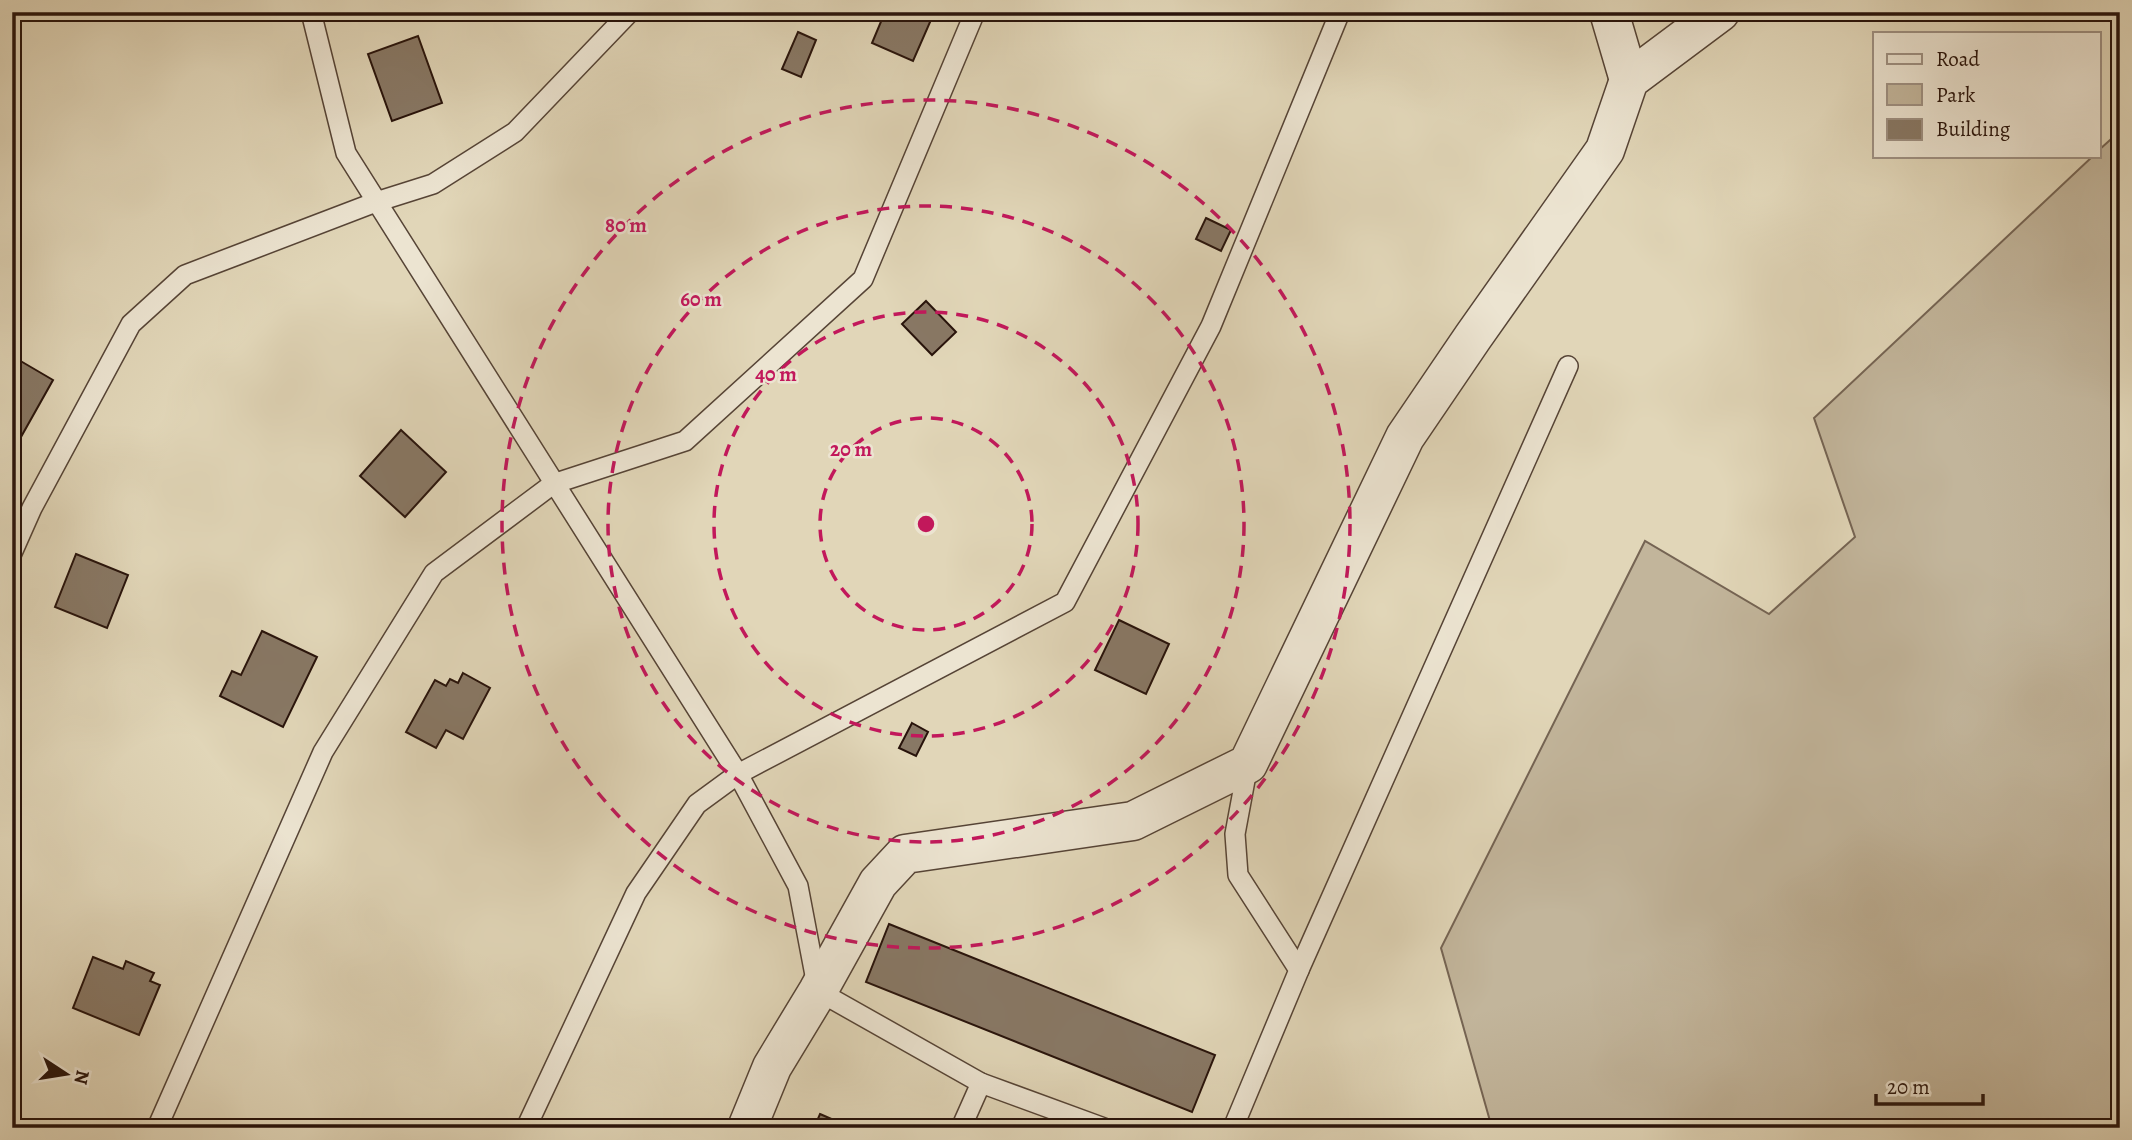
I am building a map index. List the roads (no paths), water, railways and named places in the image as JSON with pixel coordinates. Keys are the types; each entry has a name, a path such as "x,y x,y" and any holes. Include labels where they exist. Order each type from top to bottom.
{"street":[{"path":"1609,12 1629,80"},
{"path":"747,1128 772,1066 818,991 878,883 905,854 1133,821 1248,764 1405,437 1605,150 1629,80 1720,12"}],"lane":[{"path":"311,12 346,153 738,774 798,886 818,991 981,1083 1104,1128"},
{"path":"12,553 32,508 131,324 185,275 376,202 433,184 515,132 630,12"},
{"path":"157,1128 323,752 434,573 553,484 685,441 863,279 975,12"},
{"path":"526,1128 636,893 697,804 738,774 1065,602 1210,326 1340,12"},
{"path":"1233,1128 1299,970 1568,366"},
{"path":"1248,764 1235,834 1238,876 1299,970"},
{"path":"961,1128 981,1083"}]}
